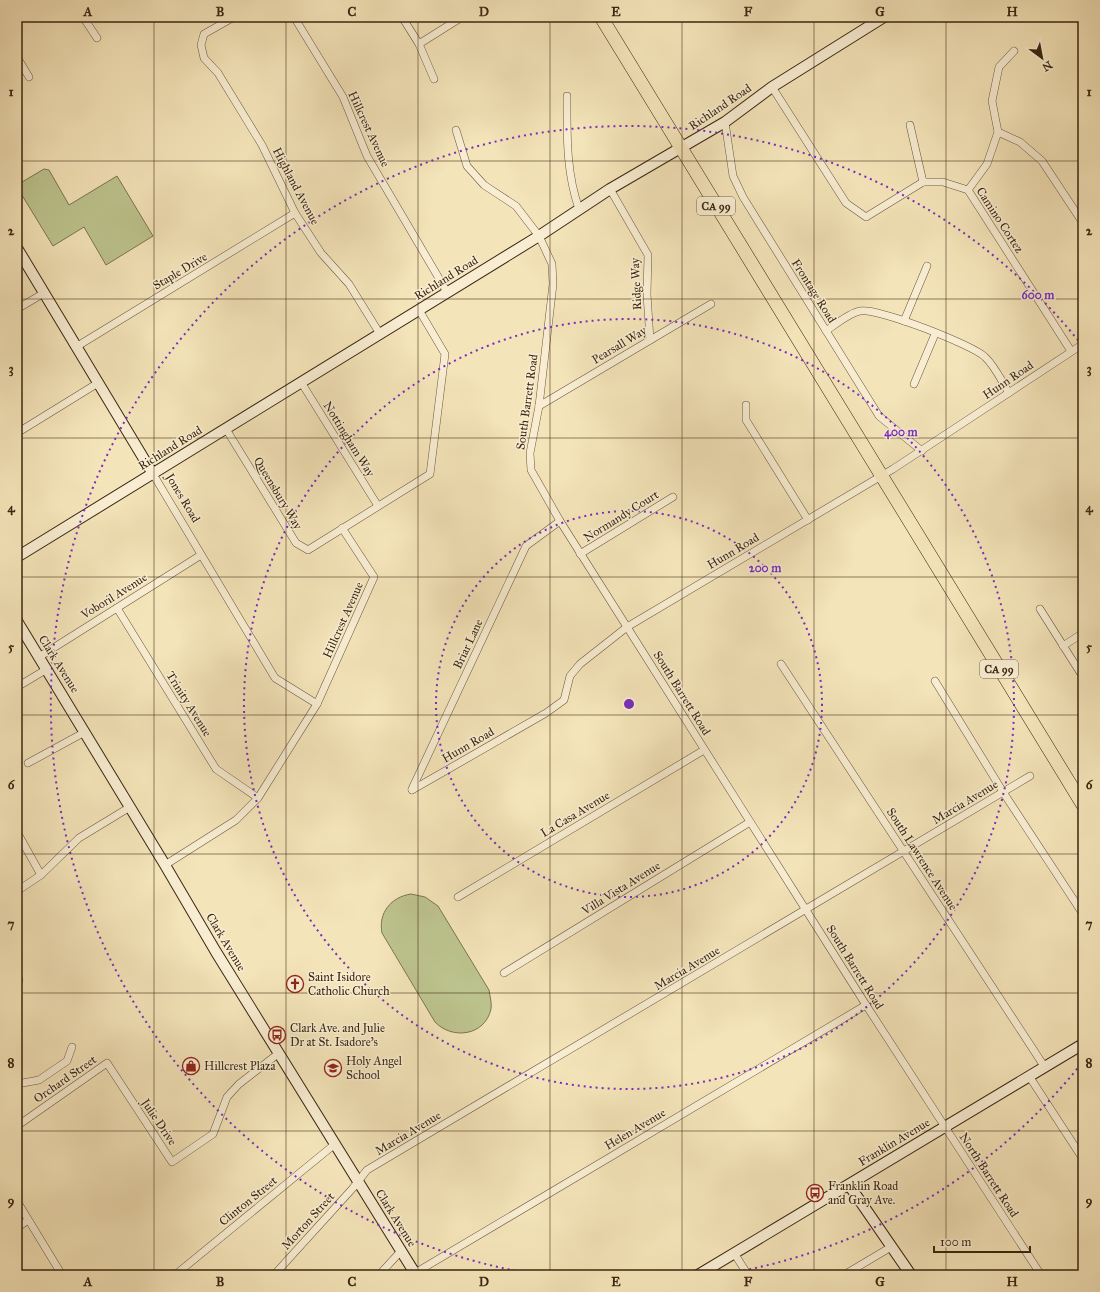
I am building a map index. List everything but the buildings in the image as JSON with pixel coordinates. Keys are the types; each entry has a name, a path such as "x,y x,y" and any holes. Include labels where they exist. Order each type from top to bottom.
{"highway":[{"name":"CA 99","path":"601,17 680,149 1083,805"}],"street":[{"path":"83,17 97,38"},
{"name":"Highland Avenue","path":"234,17 204,34 201,45 204,58 218,73 262,145 295,213 321,253 349,284 380,334"},
{"name":"Hillcrest Avenue","path":"294,17 343,97 367,156 447,292"},
{"path":"402,17 419,44 434,79"},
{"path":"419,44 462,17"},
{"name":"Richland Road","path":"17,557 539,236 610,189 725,122 772,87 884,17"},
{"path":"968,190 987,164 998,132 992,101 999,67 1014,51"},
{"path":"17,57 29,77"},
{"path":"772,87 846,203 866,217 923,182 910,125"},
{"path":"567,96 567,158 572,189 579,209"},
{"name":"Frontage Road","path":"725,122 733,176 743,197 879,416 922,451"},
{"name":"South Barrett Road","path":"456,130 467,166 484,185 516,206 539,236 552,264 553,284 539,406 530,453 531,470 580,554 866,1005 946,1126"},
{"path":"998,132 1020,142 1042,161 1083,223"},
{"name":"Camino Cortez","path":"923,182 943,182 968,190 1071,351"},
{"name":"Ridge Way","path":"610,189 648,255 647,294 650,340"},
{"name":"Staple Drive","path":"76,347 295,213"},
{"name":"Jones Road","path":"17,248 275,678 317,704"},
{"path":"904,321 927,266"},
{"path":"17,310 44,293"},
{"name":"Pearsall Way","path":"539,406 711,304"},
{"path":"342,528 430,474 445,354 419,310"},
{"path":"826,331 860,310 874,310 969,347 985,357 1009,393"},
{"path":"914,384 935,334"},
{"name":"Hunn Road","path":"412,790 546,713 564,700 570,676 580,664 627,627 882,476 1083,344"},
{"name":"Nottingham Way","path":"302,382 378,506"},
{"path":"17,433 98,383"},
{"path":"746,405 746,420 808,520"},
{"name":"Queensbury Way","path":"226,429 296,543 308,550 342,528"},
{"name":"Normandy Court","path":"580,554 673,497"},
{"name":"Briar Lane","path":"412,790 526,546 560,521"},
{"name":"Hillcrest Avenue","path":"165,865 236,820 258,798 317,704 374,577 342,528"},
{"name":"Voboril Avenue","path":"39,657 201,555"},
{"name":"Trinity Avenue","path":"117,608 216,769 258,798"},
{"path":"1040,609 1083,677"},
{"name":"Clark Avenue","path":"17,621 278,1054 415,1274"},
{"path":"1063,646 1083,633"},
{"name":"South Lawrence Avenue","path":"781,664 1044,1066"},
{"path":"17,687 47,669"},
{"path":"935,681 1003,792 1083,914"},
{"path":"28,763 85,732"},
{"name":"La Casa Avenue","path":"458,897 704,750"},
{"name":"Marcia Avenue","path":"358,1181 367,1170 1030,776"},
{"path":"17,891 41,875 79,838 130,807"},
{"name":"Villa Vista Avenue","path":"504,973 750,822"},
{"path":"17,832 41,875"},
{"name":"Helen Avenue","path":"415,1274 866,1005"},
{"name":"Franklin Avenue","path":"698,1275 1044,1066 1083,1044"},
{"path":"17,1084 39,1080 68,1061 72,1047"},
{"name":"Julie Drive","path":"107,1063 172,1162 214,1134 226,1097 239,1084 278,1054"},
{"name":"Orchard Street","path":"17,1126 107,1063"},
{"path":"1029,1076 1083,1159"},
{"name":"North Barrett Road","path":"946,1126 1041,1275"},
{"name":"Clinton Street","path":"175,1275 335,1144"},
{"name":"Morton Street","path":"274,1275 358,1181"},
{"path":"849,1185 911,1275"},
{"path":"17,1201 62,1275"},
{"path":"17,1228 28,1220"},
{"path":"844,1275 891,1246"},
{"path":"379,1275 401,1250"},
{"path":"734,1253 748,1275"}],"green space":[{"path":"44,169 49,170 69,205 117,176 153,236 106,265 84,227 53,246 17,187 17,185"},
{"path":"411,894 425,897 438,906 489,990 491,1009 488,1018 475,1030 459,1033 442,1028 435,1022 382,933 382,919 388,907 397,899"}],"place":[{"name":"Saint Isidore Catholic Church","path":"295,984"},
{"name":"Clark Ave. and Julie Dr at St. Isadore's","path":"277,1035"},
{"name":"Hillcrest Plaza","path":"191,1066"},
{"name":"Holy Angel School","path":"333,1068"},
{"name":"Franklin Road and Gray Ave.","path":"815,1193"}]}
